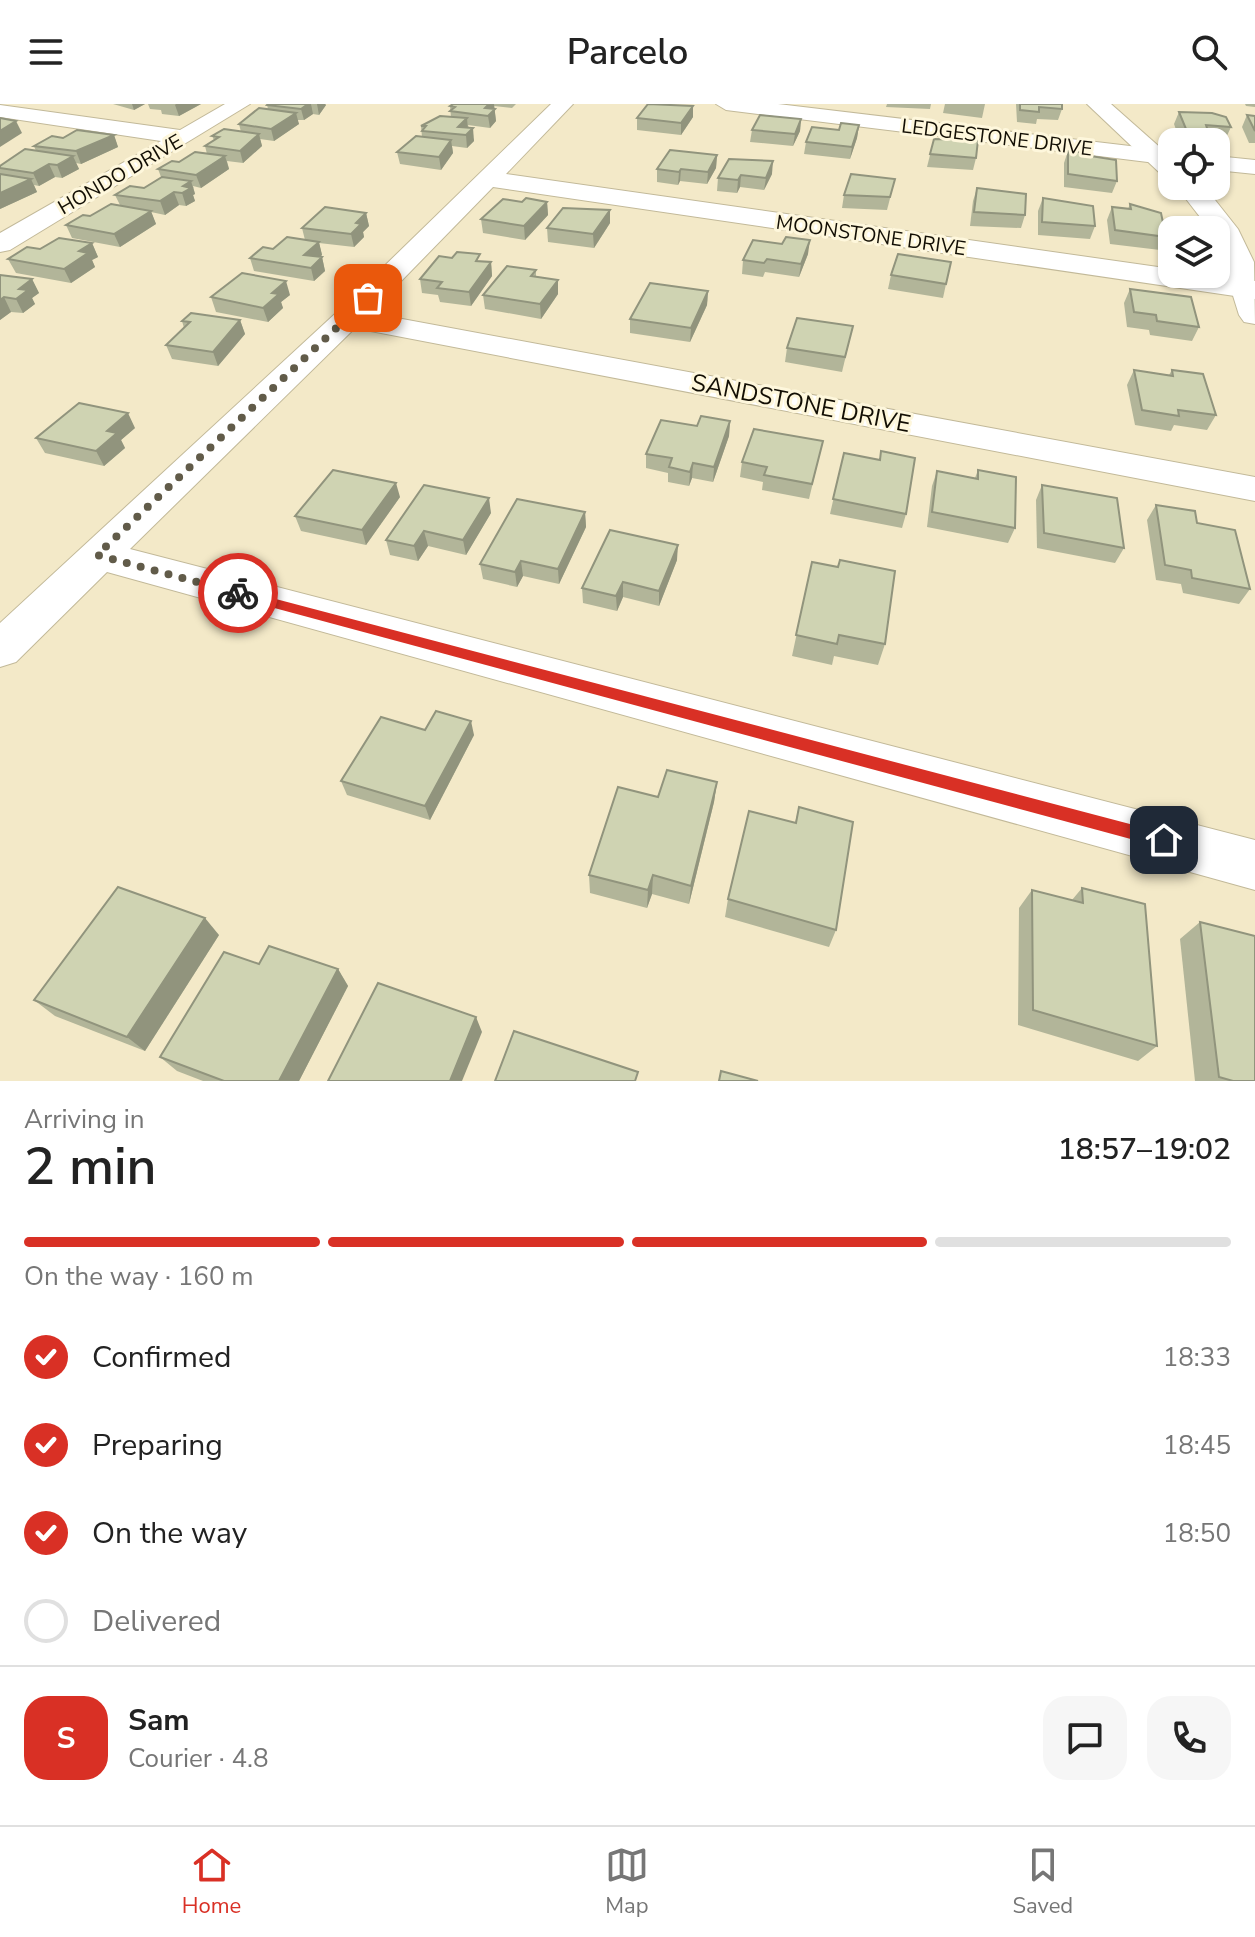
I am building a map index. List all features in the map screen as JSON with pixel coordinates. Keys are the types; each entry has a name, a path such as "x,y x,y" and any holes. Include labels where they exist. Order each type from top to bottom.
{"street":[{"name":"HONDO DRIVE","path":"0,244 240,104"},
{"path":"0,650 348,318 563,104"},
{"name":"LEDGESTONE DRIVE","path":"726,104 1158,160"},
{"path":"1098,104 1158,154"},
{"path":"0,111 183,137"},
{"path":"1230,164 1255,167"},
{"name":"MOONSTONE DRIVE","path":"487,179 1253,298"},
{"path":"1200,200 1230,239 1242,262 1253,298"},
{"name":"SANDSTONE DRIVE","path":"348,318 1255,489"},
{"path":"97,555 1255,865"}],"building":[{"path":"268,104 308,104 301,109"},
{"path":"489,104 485,108 495,109 488,116 450,111 455,107 450,106"},
{"path":"648,104 693,106 681,123 637,118"},
{"path":"1020,104 1062,104 1062,109 1039,107 1039,112 1020,110"},
{"path":"259,108 296,113 271,129 239,124"},
{"path":"1179,112 1212,113 1226,117 1231,127 1206,125 1207,128 1186,128"},
{"path":"760,115 801,119 795,134 752,130"},
{"path":"1247,115 1255,116 1255,131"},
{"path":"440,116 467,118 458,127 473,128 466,135 422,131 426,126 421,126"},
{"path":"0,118 16,121 0,131"},
{"path":"841,123 859,125 852,147 806,142 812,127 839,130"},
{"path":"224,129 259,134 240,151 205,146 219,137 212,136"},
{"path":"77,130 114,135 76,151 34,146 52,136 63,138"},
{"path":"416,136 451,140 439,157 397,152"},
{"path":"934,139 978,140 976,158 930,154"},
{"path":"25,149 73,156 33,173 0,168"},
{"path":"670,150 717,155 708,172 657,169"},
{"path":"1068,151 1116,160 1117,181 1068,174"},
{"path":"195,152 225,156 196,175 158,169 172,161 179,162"},
{"path":"729,159 773,161 766,178 741,175 738,180 718,178"},
{"path":"0,174 31,179 0,193"},
{"path":"851,174 895,179 890,197 844,195"},
{"path":"162,177 191,181 183,186 191,188 182,193 174,192 160,201 115,195 130,186 144,188"},
{"path":"977,188 1026,194 1025,215 974,212"},
{"path":"526,198 547,202 524,226 481,219 503,199 522,202"},
{"path":"1043,198 1093,206 1095,226 1042,222"},
{"path":"111,204 151,211 114,234 66,225 83,215 90,216"},
{"path":"1130,204 1161,213 1162,216 1158,216 1158,236 1115,230 1112,207 1131,209"},
{"path":"325,207 366,213 351,234 302,228"},
{"path":"563,208 610,210 593,234 547,228"},
{"path":"287,237 319,242 304,255 322,257 311,268 250,258 263,247 273,249"},
{"path":"786,237 810,240 801,264 767,259 764,263 743,260 753,240 782,244"},
{"path":"59,238 92,243 79,251 88,253 64,269 8,259 27,247 40,249"},
{"path":"457,252 480,254 476,261 491,262 469,292 437,288 442,282 420,279 439,256 452,258"},
{"path":"898,254 951,262 946,284 891,275"},
{"path":"507,266 536,270 531,276 558,280 540,304 483,295"},
{"path":"242,273 286,281 272,293 279,294 263,308 211,297"},
{"path":"0,275 32,279 19,289 28,290 16,299 4,297 0,300"},
{"path":"650,283 708,291 691,328 630,319"},
{"path":"1130,289 1191,297 1199,327 1157,321 1156,315 1134,312"},
{"path":"191,313 240,320 213,352 166,345 190,322 182,321"},
{"path":"797,318 853,326 845,357 787,348"},
{"path":"1134,370 1173,376 1172,370 1203,374 1216,415 1178,410 1179,416 1142,410"},
{"path":"79,403 128,413 107,431 117,433 96,451 36,438"},
{"path":"701,416 730,421 714,467 693,463 690,472 669,467 672,458 646,454 661,420 697,426"},
{"path":"754,429 823,441 812,484 764,475 767,467 742,462"},
{"path":"881,451 915,458 906,514 833,499 844,453 880,460"},
{"path":"333,470 396,483 362,530 295,516"},
{"path":"978,470 1016,477 1015,528 932,512 937,471 978,479"},
{"path":"424,485 489,498 463,540 424,531 414,546 386,540"},
{"path":"1042,485 1117,498 1124,548 1044,533"},
{"path":"517,499 585,512 558,569 521,561 515,572 480,564"},
{"path":"1156,505 1195,511 1197,523 1235,530 1250,589 1192,578 1191,570 1165,565"},
{"path":"610,530 678,545 659,591 623,582 616,596 582,588"},
{"path":"840,560 895,571 885,644 839,635 837,644 796,635 812,562 838,567"},
{"path":"436,711 471,721 425,806 341,781 381,717 425,730"},
{"path":"667,770 717,782 691,886 653,875 648,890 589,875 618,787 658,797"},
{"path":"799,807 853,822 836,930 728,899 749,811 796,823"},
{"path":"118,887 205,918 127,1037 34,1000"},
{"path":"1082,888 1145,904 1157,1046 1033,1010 1032,890 1083,903"},
{"path":"1200,922 1255,936 1255,1081 1233,1081 1219,1077"},
{"path":"269,946 338,969 279,1081 224,1081 160,1057 224,952 259,964"},
{"path":"378,983 476,1017 450,1081 328,1081"},
{"path":"514,1031 638,1072 635,1081 495,1081"},
{"path":"721,1071 758,1081 719,1081"}],"way so far":[{"path":"238,593 97,555 368,298"}],"route":[{"path":"238,593 1164,840"}]}
